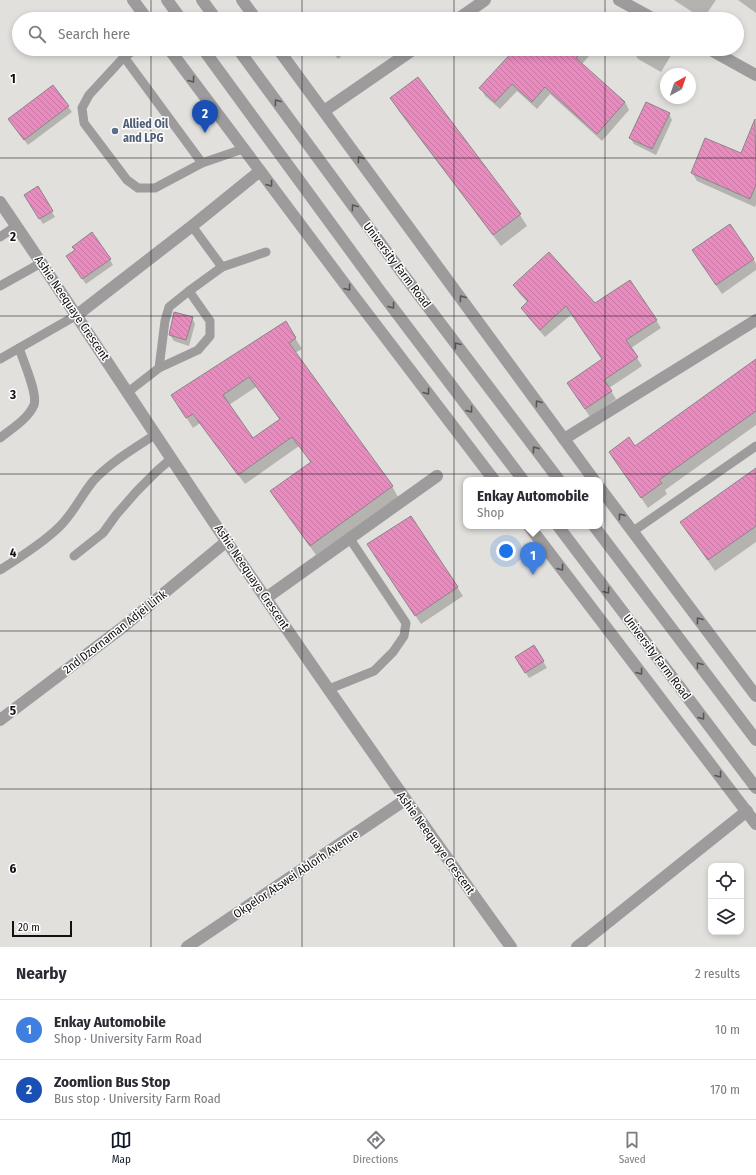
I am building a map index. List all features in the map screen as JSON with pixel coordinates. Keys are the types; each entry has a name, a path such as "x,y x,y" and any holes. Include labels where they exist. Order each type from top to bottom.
{"street":[{"path":"132,0 141,12"},
{"path":"167,0 176,12"},
{"path":"202,0 211,12"},
{"path":"242,0 251,12"},
{"path":"468,12 485,0"},
{"path":"619,0 641,12"},
{"path":"174,56 350,292 492,477"},
{"path":"208,56 380,291 521,477"},
{"name":"University Farm Road","path":"243,56 403,274 557,477"},
{"path":"283,56 592,477"},
{"path":"324,111 404,56"},
{"path":"722,56 756,74"},
{"path":"77,315 260,171"},
{"name":"Ashie Neequaye Crescent","path":"0,202 266,598 405,800 511,947"},
{"path":"564,439 756,320"},
{"path":"266,598 436,476"},
{"path":"603,492 756,696"},
{"path":"531,529 756,824"},
{"name":"University Farm Road","path":"560,529 756,788"},
{"path":"596,529 756,740"},
{"name":"2nd Dzornaman Adjei Link","path":"0,720 124,627 227,541"},
{"name":"Okpelor Atswei Ablorh Avenue","path":"187,947 405,800"},
{"path":"577,947 747,811"}],"lane":[{"path":"202,163 124,57 89,95 82,108 84,123 127,180 138,188 155,188 202,163 243,149"},
{"path":"0,237 16,226"},
{"path":"192,226 222,267"},
{"path":"159,368 165,321 169,307 222,267 266,252"},
{"path":"0,286 41,263"},
{"path":"128,392 159,368 198,350 210,336 210,321 189,292"},
{"path":"0,359 77,315"},
{"path":"0,438 28,414 34,404 34,389 19,348"},
{"path":"0,570 27,553 58,529 75,509 94,481 106,469 156,434"},
{"path":"632,532 756,446"},
{"path":"74,556 102,533 137,491 172,458"},
{"path":"329,689 374,671 393,652 404,636 406,623 350,539"}],"building":[{"path":"509,56 578,56 576,58 625,102 597,134 545,87 532,102 512,84 495,102 479,88"},
{"path":"418,77 521,214 493,235 390,98"},
{"path":"53,85 69,106 24,140 8,119"},
{"path":"646,102 670,113 652,149 629,138"},
{"path":"755,119 756,185 750,199 691,173 705,138 741,153"},
{"path":"38,186 53,211 39,219 24,195"},
{"path":"730,224 754,259 716,285 692,250"},
{"path":"92,232 111,259 82,279 66,256 75,250 72,247"},
{"path":"549,252 595,303 630,280 657,320 626,340 638,357 604,380 612,391 585,409 567,383 602,359 566,306 540,330 521,308 528,301 513,285"},
{"path":"174,312 193,317 186,340 169,335"},
{"path":"286,321 296,338 289,343 393,486 310,546 270,491 311,462 292,437 238,475 193,414 186,418 171,395","holes":["249,377 280,419 253,438 223,395"]},
{"path":"756,359 756,411 659,480 662,483 641,498 609,452 629,437 635,446"},
{"path":"756,468 756,526 708,560 680,522"},
{"path":"411,516 458,587 415,616 367,544"},
{"path":"534,645 544,661 525,673 515,657"}],"place":[{"name":"Allied Oil and LPG","path":"115,131"},
{"name":"Zoomlion Bus Stop","path":"205,133"},
{"name":"Enkay Automobile","path":"533,575"}]}
